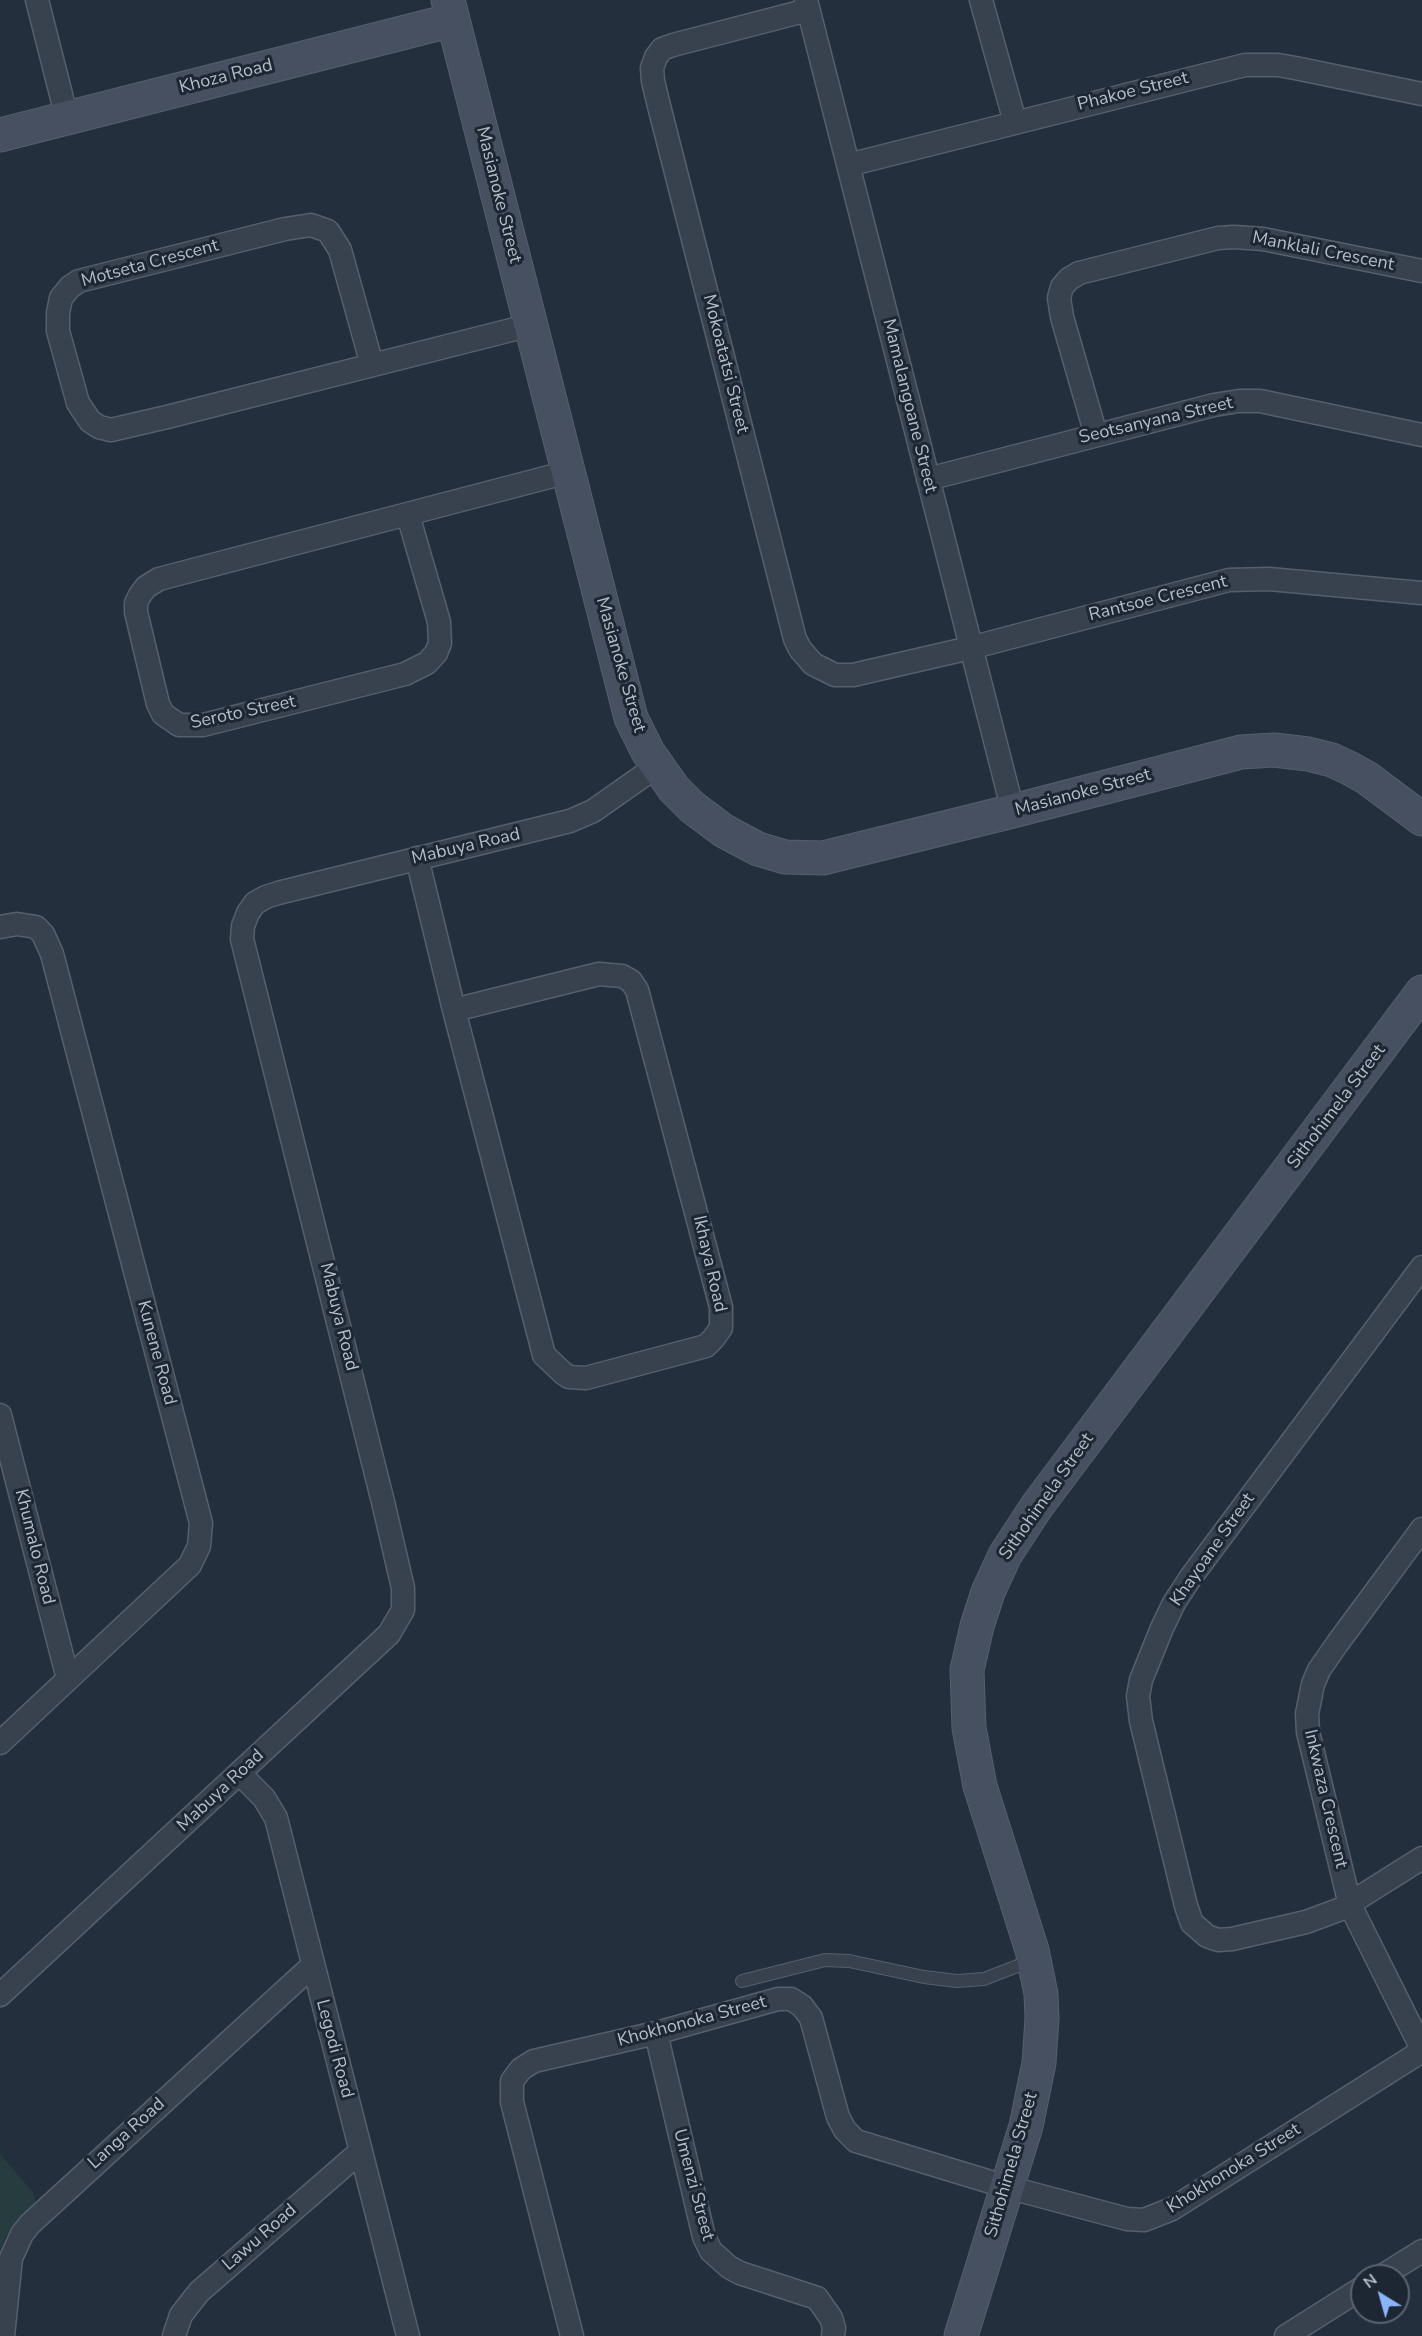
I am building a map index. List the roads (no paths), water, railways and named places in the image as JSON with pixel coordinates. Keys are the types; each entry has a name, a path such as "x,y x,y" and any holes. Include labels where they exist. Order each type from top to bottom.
{"street":[{"path":"37,0 67,118"},
{"path":"981,0 1015,122"},
{"name":"Mamalangoane Street","path":"807,5 1013,811"},
{"name":"Mokoatatsi Street","path":"807,5 663,49 656,57 652,68 659,106 767,532 800,649 813,664 835,675 853,675 970,648"},
{"name":"Khoza Road","path":"0,135 450,10"},
{"name":"Masianoke Street","path":"450,10 631,718 657,766 674,789 692,807 724,831 758,849 785,857 823,858 1242,752 1274,750 1308,754 1332,760 1367,778 1422,819"},
{"name":"Phakoe Street","path":"848,165 1245,65 1287,66 1422,94"},
{"name":"Motseta Crescent","path":"319,226 334,239 340,250 372,365 111,430 99,427 83,413 71,381 58,331 58,313 61,298 70,287 79,281 285,229 319,226"},
{"name":"Manklali Crescent","path":"1095,435 1062,317 1059,298 1062,286 1079,273 1218,238 1234,237 1263,239 1422,271"},
{"path":"372,365 531,325"},
{"name":"Seotsanyana Street","path":"928,478 1214,405 1247,400 1422,435"},
{"name":"Seroto Street","path":"408,515 439,622 440,643 436,653 427,663 405,674 203,725 179,725 163,714 158,704 136,612 136,603 146,587 159,579 568,472"},
{"name":"Rantsoe Crescent","path":"970,648 1229,580 1269,579 1422,593"},
{"name":"Mabuya Road","path":"0,1995 389,1634 402,1610 403,1588 242,939 243,926 248,913 255,903 266,897 570,821 593,811 657,766"},
{"name":"Ikhaya Road","path":"417,858 454,1010 544,1355 556,1369 569,1377 586,1378 706,1346 721,1328 721,1307 637,990 631,981 622,976 599,974 454,1010"},
{"name":"Kunene Road","path":"0,927 17,924 36,927 43,934 52,954 201,1523 199,1546 190,1565 0,1743"},
{"name":"Sithohimela Street","path":"961,2336 1026,2126 1039,2062 1042,2018 1041,1994 1034,1960 980,1786 969,1728 967,1670 988,1592 1005,1555 1038,1506 1422,992"},
{"name":"Khayoane Street","path":"1422,1267 1191,1577 1174,1603 1162,1628 1141,1680 1138,1696 1141,1721 1186,1906 1192,1923 1211,1938 1224,1941 1306,1922 1350,1905 1422,1858"},
{"name":"Khumalo Road","path":"0,1415 68,1679"},
{"name":"Inkwaza Crescent","path":"1422,1530 1319,1670 1309,1699 1308,1732 1350,1905 1422,2050"},
{"name":"Legodi Road","path":"240,1774 264,1798 276,1818 408,2336"},
{"name":"Langa Road","path":"3,2336 11,2258 15,2247 30,2224 312,1965"},
{"name":"Khokhonoka Street","path":"572,2336 512,2102 512,2081 520,2069 534,2061 656,2033 778,1999 791,1999 802,2006 811,2018 838,2117 845,2130 856,2141 1007,2187 1126,2219 1144,2220 1172,2209 1422,2050"},
{"name":"Umenzi Street","path":"656,2033 704,2237 711,2251 729,2267 740,2272 817,2298 831,2318 833,2336"},
{"name":"Lawu Road","path":"174,2336 181,2315 199,2292 361,2151"},
{"path":"1401,2264 1422,2251"},
{"path":"1286,2336 1350,2296"}],"lane":[{"path":"742,1981 825,1960 849,1961 924,1977 984,1979 1034,1960"}]}
